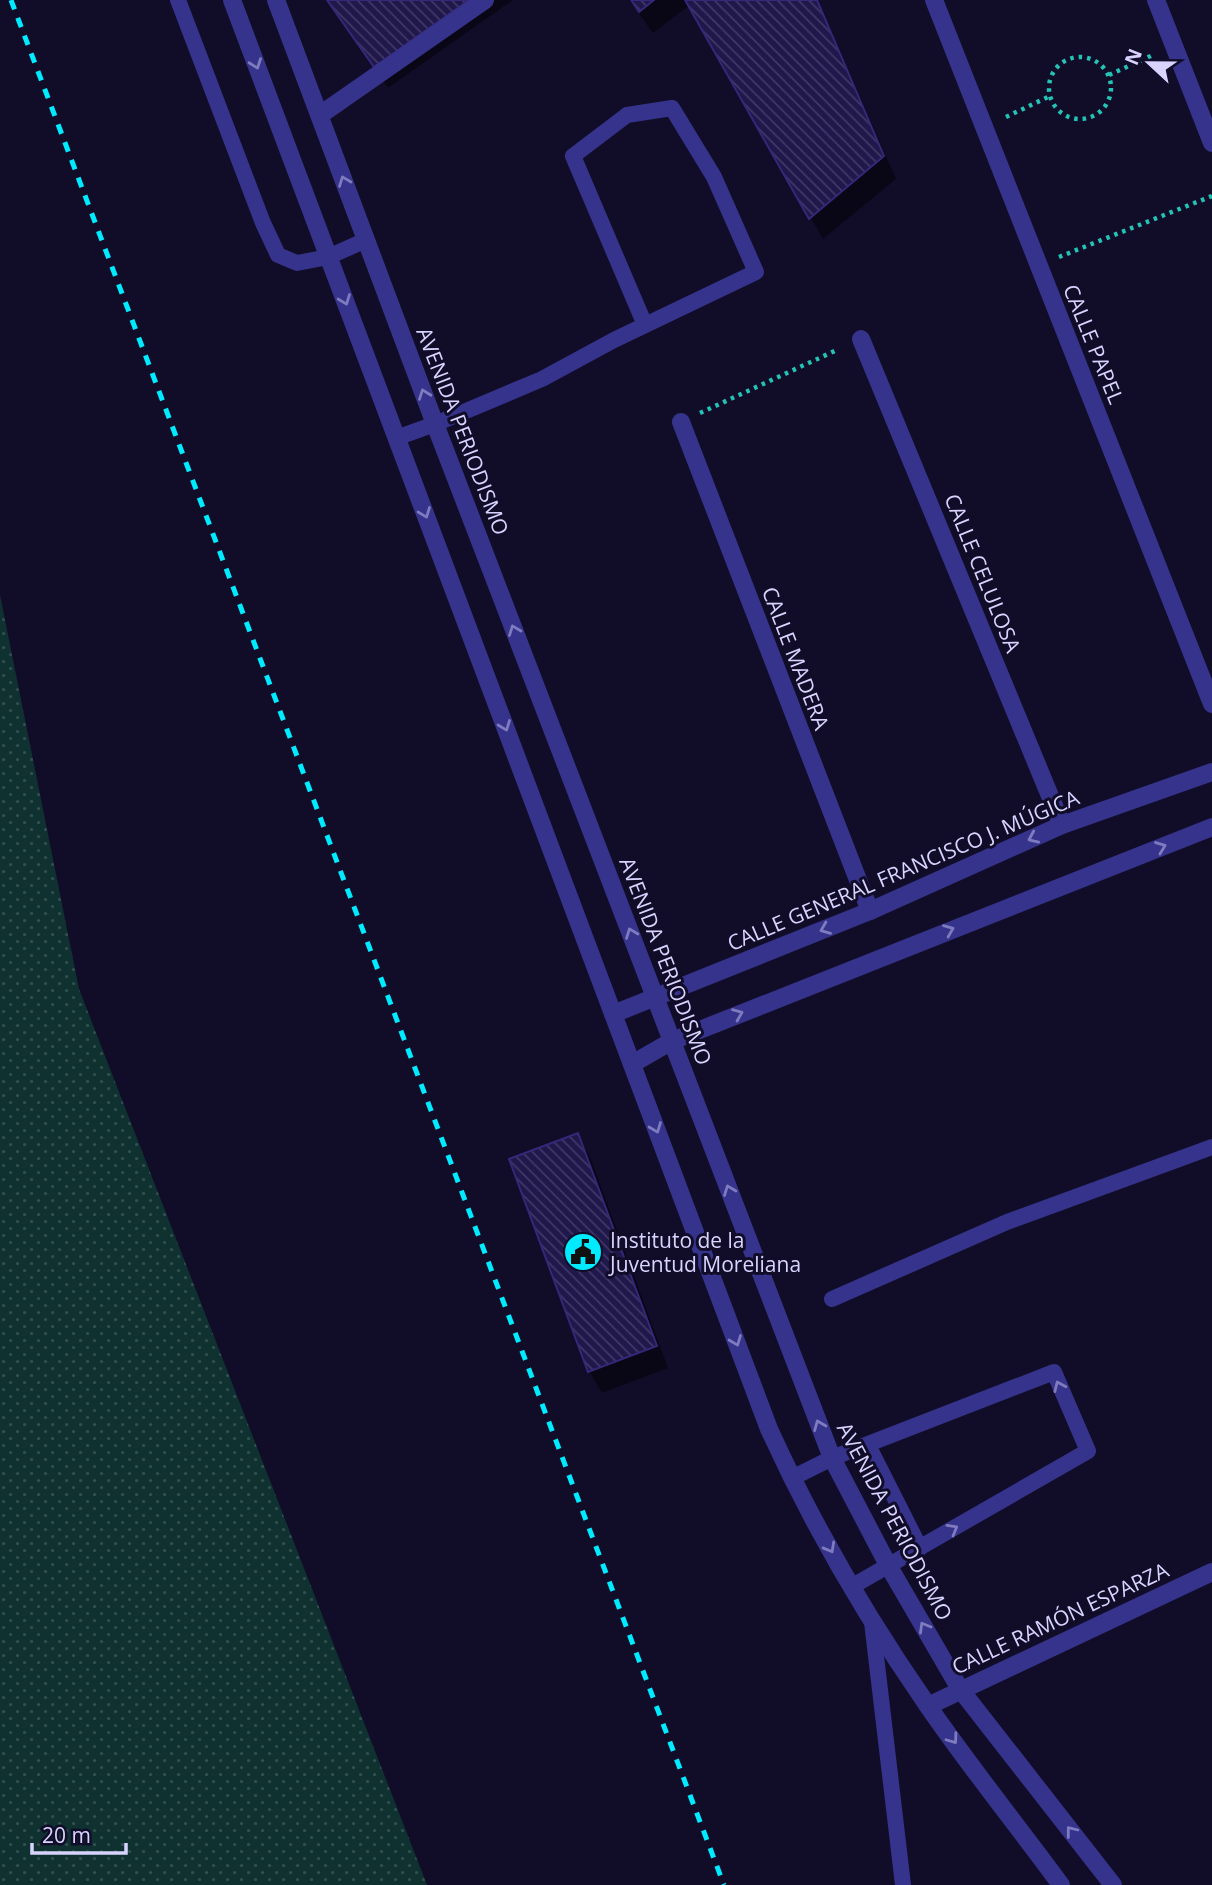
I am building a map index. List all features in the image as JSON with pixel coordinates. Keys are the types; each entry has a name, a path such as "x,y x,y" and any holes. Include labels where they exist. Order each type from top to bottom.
{"street":[{"path":"232,0 769,1429 792,1478 851,1587 928,1706 1061,1885"},
{"name":"AVENIDA PERIODISMO","path":"276,0 435,424 832,1458 888,1565 960,1689 1113,1885"},
{"path":"320,115 485,0"},
{"name":"CALLE PAPEL","path":"934,0 1212,704"},
{"path":"1156,0 1212,143"},
{"name":"CALLE CELULOSA","path":"862,339 1062,825"},
{"name":"CALLE MADERA","path":"681,422 870,911"},
{"name":"CALLE GENERAL FRANCISCO J. MÚGICA","path":"614,1014 870,911 1062,825 1212,772"},
{"path":"632,1064 672,1041 1212,827"},
{"name":"CALLE RAMÓN ESPARZA","path":"928,1706 1212,1572"}],"lane":[{"path":"178,0 262,223 278,255 298,263 328,257 366,240"},
{"path":"396,438 542,379 645,325 756,272 713,177 672,108 627,115 573,156 645,325"},
{"path":"832,1298 1007,1222 1212,1147"},
{"path":"792,1478 832,1458 1054,1372 1088,1451 851,1587"},
{"path":"867,1445 920,1548"},
{"path":"872,1619 903,1885"}],"path":[{"path":"1109,75 1174,46"},
{"path":"1070,58 1093,59 1102,65 1112,86 1105,108 1096,116 1085,120 1073,120 1063,115 1054,107 1050,96 1052,73 1070,58"},
{"path":"984,127 1050,96"},
{"path":"1039,266 1212,196"},
{"path":"681,422 862,339"}],"green space":[{"path":"0,595 79,989 427,1885 0,1885"}],"building":[{"path":"327,0 469,0 374,67"},
{"path":"631,0 654,0 639,12"},
{"path":"685,0 817,0 884,156 809,219"},
{"name":"Instituto de la Juventud Moreliana","path":"578,1133 657,1346 588,1372 509,1159"}],"railway":[{"path":"11,0 724,1885"}],"place":[{"name":"Instituto de la Juventud Moreliana","path":"583,1252"}]}
